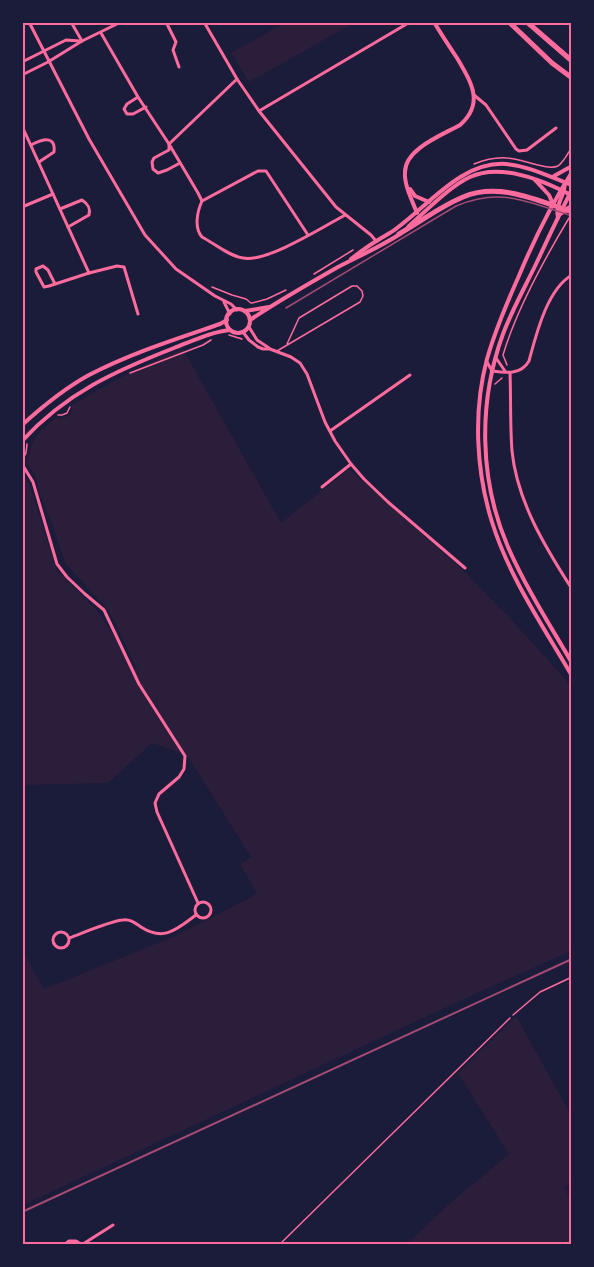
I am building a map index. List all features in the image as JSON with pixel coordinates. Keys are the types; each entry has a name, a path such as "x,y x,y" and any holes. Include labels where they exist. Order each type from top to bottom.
{"highway":[{"path":"508,22 552,63 572,78"},
{"path":"528,22 572,61"},
{"path":"399,234 451,203 475,193 502,192 519,195 572,213"},
{"path":"559,216 572,206"}],"main road":[{"path":"417,213 406,184 404,171 407,160 418,148 459,125 473,108 474,94 471,81 434,22"},
{"path":"250,320 396,230 467,172 493,164 506,164 524,167 569,182"},
{"path":"553,176 572,166"},
{"path":"338,267 399,234 456,186 469,177 484,172 506,172 535,179 567,192"},
{"path":"572,172 559,216 503,332 492,371 485,432 491,490 508,547 520,573 572,663"},
{"path":"535,179 549,195 553,204"},
{"path":"569,182 567,192 553,204 520,272 496,330 487,361 480,404 479,442 482,472 492,521 502,549 572,676"},
{"path":"406,184 415,196 429,202"},
{"path":"23,423 56,397 90,375 136,353 220,324 237,310 270,307"},
{"path":"24,443 54,410 99,380 191,341 222,331 243,332 249,327 250,320 245,311"},
{"path":"227,320 230,330"}],"street":[{"path":"29,22 89,139 145,235 176,269 237,310"},
{"path":"71,22 82,41"},
{"path":"22,75 121,22"},
{"path":"166,22 176,42 173,50 179,67"},
{"path":"204,22 237,79 259,111 336,207 376,241"},
{"path":"259,111 410,22"},
{"path":"101,33 202,201"},
{"path":"22,62 66,40 82,41"},
{"path":"180,163 159,173 153,169 152,162 154,158 169,150 169,144 237,79"},
{"path":"474,94 486,105 519,151 527,150 556,128"},
{"path":"138,98 127,104 124,109 127,114 133,114 146,107"},
{"path":"22,126 89,273"},
{"path":"31,145 47,139 55,148 54,152 39,162"},
{"path":"308,235 266,171 258,171 202,201 198,208 198,233 235,256 245,259 268,255 308,235 345,215"},
{"path":"22,207 53,194"},
{"path":"60,209 82,200 88,204 90,210 88,215 68,227"},
{"path":"55,284 48,270 43,266 36,269 44,287 55,284 89,273 117,266 124,267 138,314"},
{"path":"487,361 492,371 510,373 520,371 526,366 547,306 565,279 572,275"},
{"path":"223,301 230,314"},
{"path":"249,327 257,340 270,349 297,360 304,368 319,409 351,464 388,502 465,568"},
{"path":"243,332 258,347 270,349"},
{"path":"496,358 505,371"},
{"path":"510,373 512,452 518,484 525,506 572,589"},
{"path":"330,431 410,375"},
{"path":"22,464 33,482 57,564 67,577 104,610 139,684 185,756 184,769 179,777 159,794 155,803 198,903"},
{"path":"322,487 351,464"},
{"path":"196,915 203,918 211,911 206,902 198,903"},
{"path":"196,915 195,907 198,903"},
{"path":"69,938 126,920 135,922 152,933 170,933 196,915"},
{"path":"59,932 66,934 69,938 67,945 63,947 57,946 54,942 55,935 59,932"},
{"path":"65,1245 69,1241 76,1241 82,1245 114,1226"}],"lane":[{"path":"276,351 360,302 363,296 361,289 352,286 299,318 287,344"},
{"path":"280,1245 510,1018"}],"path":[{"path":"558,165 563,162 572,147"},
{"path":"492,387 502,379 505,371 507,363 503,355 514,325 572,213"},
{"path":"207,285 252,303"},
{"path":"126,374 205,344 215,338"},
{"path":"54,416 67,413 70,403"},
{"path":"22,459 26,453 24,443 30,441"},
{"path":"510,1018 540,992 572,977"}],"shaded area":[{"path":"284,23 354,23 249,82 231,53"},
{"path":"183,349 281,523 349,469 463,570 566,680 572,690 571,951 23,1205 23,952 44,989 175,936 257,894 240,864 251,857 187,755 152,743 108,783 23,785 23,473 29,483 57,570 99,613 139,674 113,618 65,563 35,475 27,463 32,444 39,433 56,417 61,419 71,414 72,405 140,367"},
{"path":"516,1016 571,1115 571,1182 564,1187 571,1201 571,1244 407,1244 448,1205 509,1154 458,1073"}],"tram line":[{"path":"286,308 456,206 472,200 501,197 515,199 572,216"}],"railway":[{"path":"22,1212 572,959"}]}
